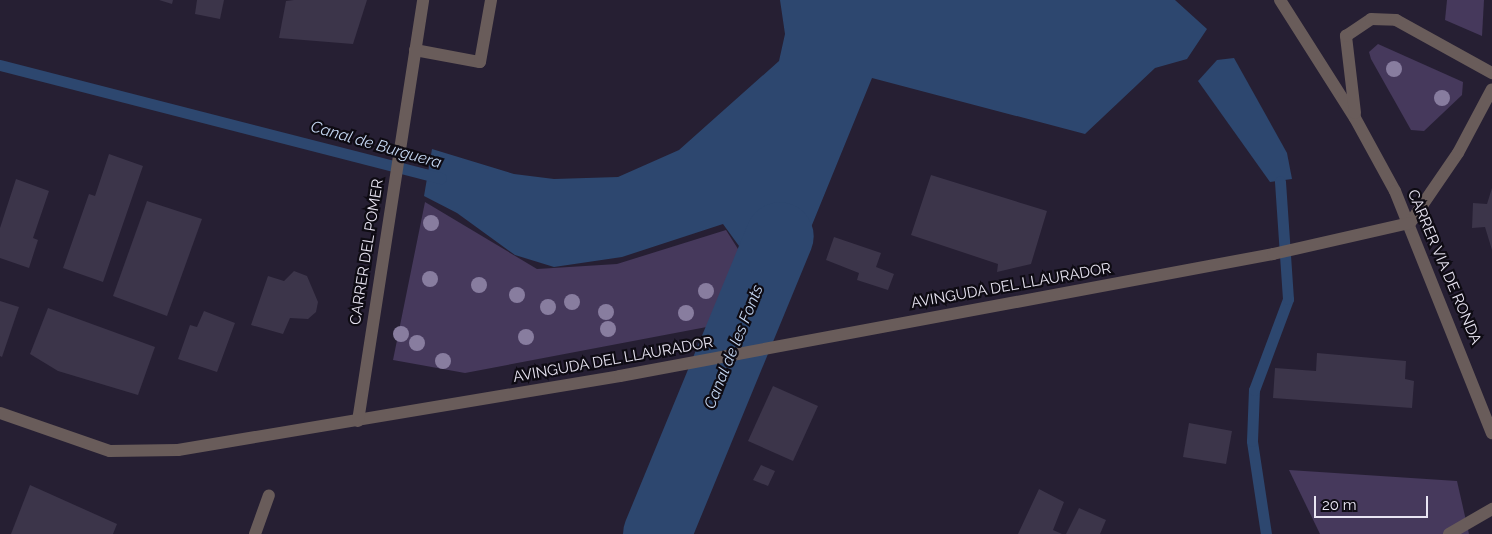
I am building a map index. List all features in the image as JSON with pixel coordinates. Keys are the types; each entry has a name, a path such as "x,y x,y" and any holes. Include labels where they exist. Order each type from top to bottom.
{"street":[{"name":"CARRER DEL POMER","path":"358,421 389,210 423,0"},
{"path":"415,50 480,62 491,0"},
{"name":"CARRER VIA DE RONDA","path":"1280,0 1355,118 1410,223 1492,433"},
{"path":"1355,118 1346,36 1370,19 1396,20 1492,73"},
{"path":"1410,223 1458,153 1492,89"},
{"name":"AVINGUDA DEL LLAURADOR","path":"0,413 87,445 134,454 358,421 686,363 1273,254 1410,223"},
{"path":"255,534 269,496"},
{"path":"1449,534 1492,509"}],"shaded area":[{"path":"1447,0 1484,0 1482,36 1445,20"},
{"path":"1378,44 1463,82 1462,95 1424,131 1411,130 1371,59 1369,52"},
{"path":"425,202 537,269 617,264 726,230 738,249 739,260 712,326 465,373 393,360"},
{"path":"1289,470 1457,481 1469,534 1320,534"}],"water":[{"path":"780,0 1175,0 1207,29 1187,59 1155,68 1085,134 872,78 774,318 712,326 740,257 739,246 723,224 622,257 554,267 515,255 457,213 424,196 432,149 514,174 554,179 618,177 679,150 779,61 785,34"},
{"path":"1234,58 1287,153 1292,179 1270,182 1198,81 1217,60"},
{"path":"743,383 688,534 628,534 680,396"}],"building":[{"path":"159,0 173,0 172,4"},
{"path":"197,0 224,0 220,19 195,14"},
{"path":"367,0 353,44 279,38 286,1"},
{"path":"109,154 143,166 103,282 63,268 89,194 95,196"},
{"path":"931,175 1047,211 1031,264 997,272 998,264 911,235"},
{"path":"16,179 49,191 33,238 38,240 29,268 0,258 0,228"},
{"path":"1492,188 1492,250 1485,227 1472,228 1473,203 1487,204"},
{"path":"147,201 202,219 167,316 113,296"},
{"path":"834,237 881,253 876,267 894,274 888,290 857,280 859,273 826,260"},
{"path":"294,271 307,276 318,302 316,312 308,319 290,318 283,334 251,325 268,276 284,281"},
{"path":"0,301 19,307 2,357 0,356"},
{"path":"48,308 155,347 138,395 58,371 30,354"},
{"path":"204,311 235,323 217,372 178,359 190,325 197,327"},
{"path":"1317,353 1406,361 1405,379 1414,381 1412,408 1273,398 1275,368 1316,371"},
{"path":"773,386 818,406 793,461 748,441"},
{"path":"1189,423 1232,431 1226,464 1183,457"},
{"path":"761,465 775,471 768,486 753,480"},
{"path":"30,485 117,524 113,534 11,534"},
{"path":"1039,489 1064,502 1053,530 1062,534 1018,534"},
{"path":"1079,508 1106,520 1100,534 1066,534"}],"waterway":[{"name":"Canal de Burguera","path":"0,65 441,178"},
{"path":"1266,534 1252,441 1254,390 1288,299 1280,181"},
{"name":"Canal de les Fonts","path":"657,534 780,236"}]}
